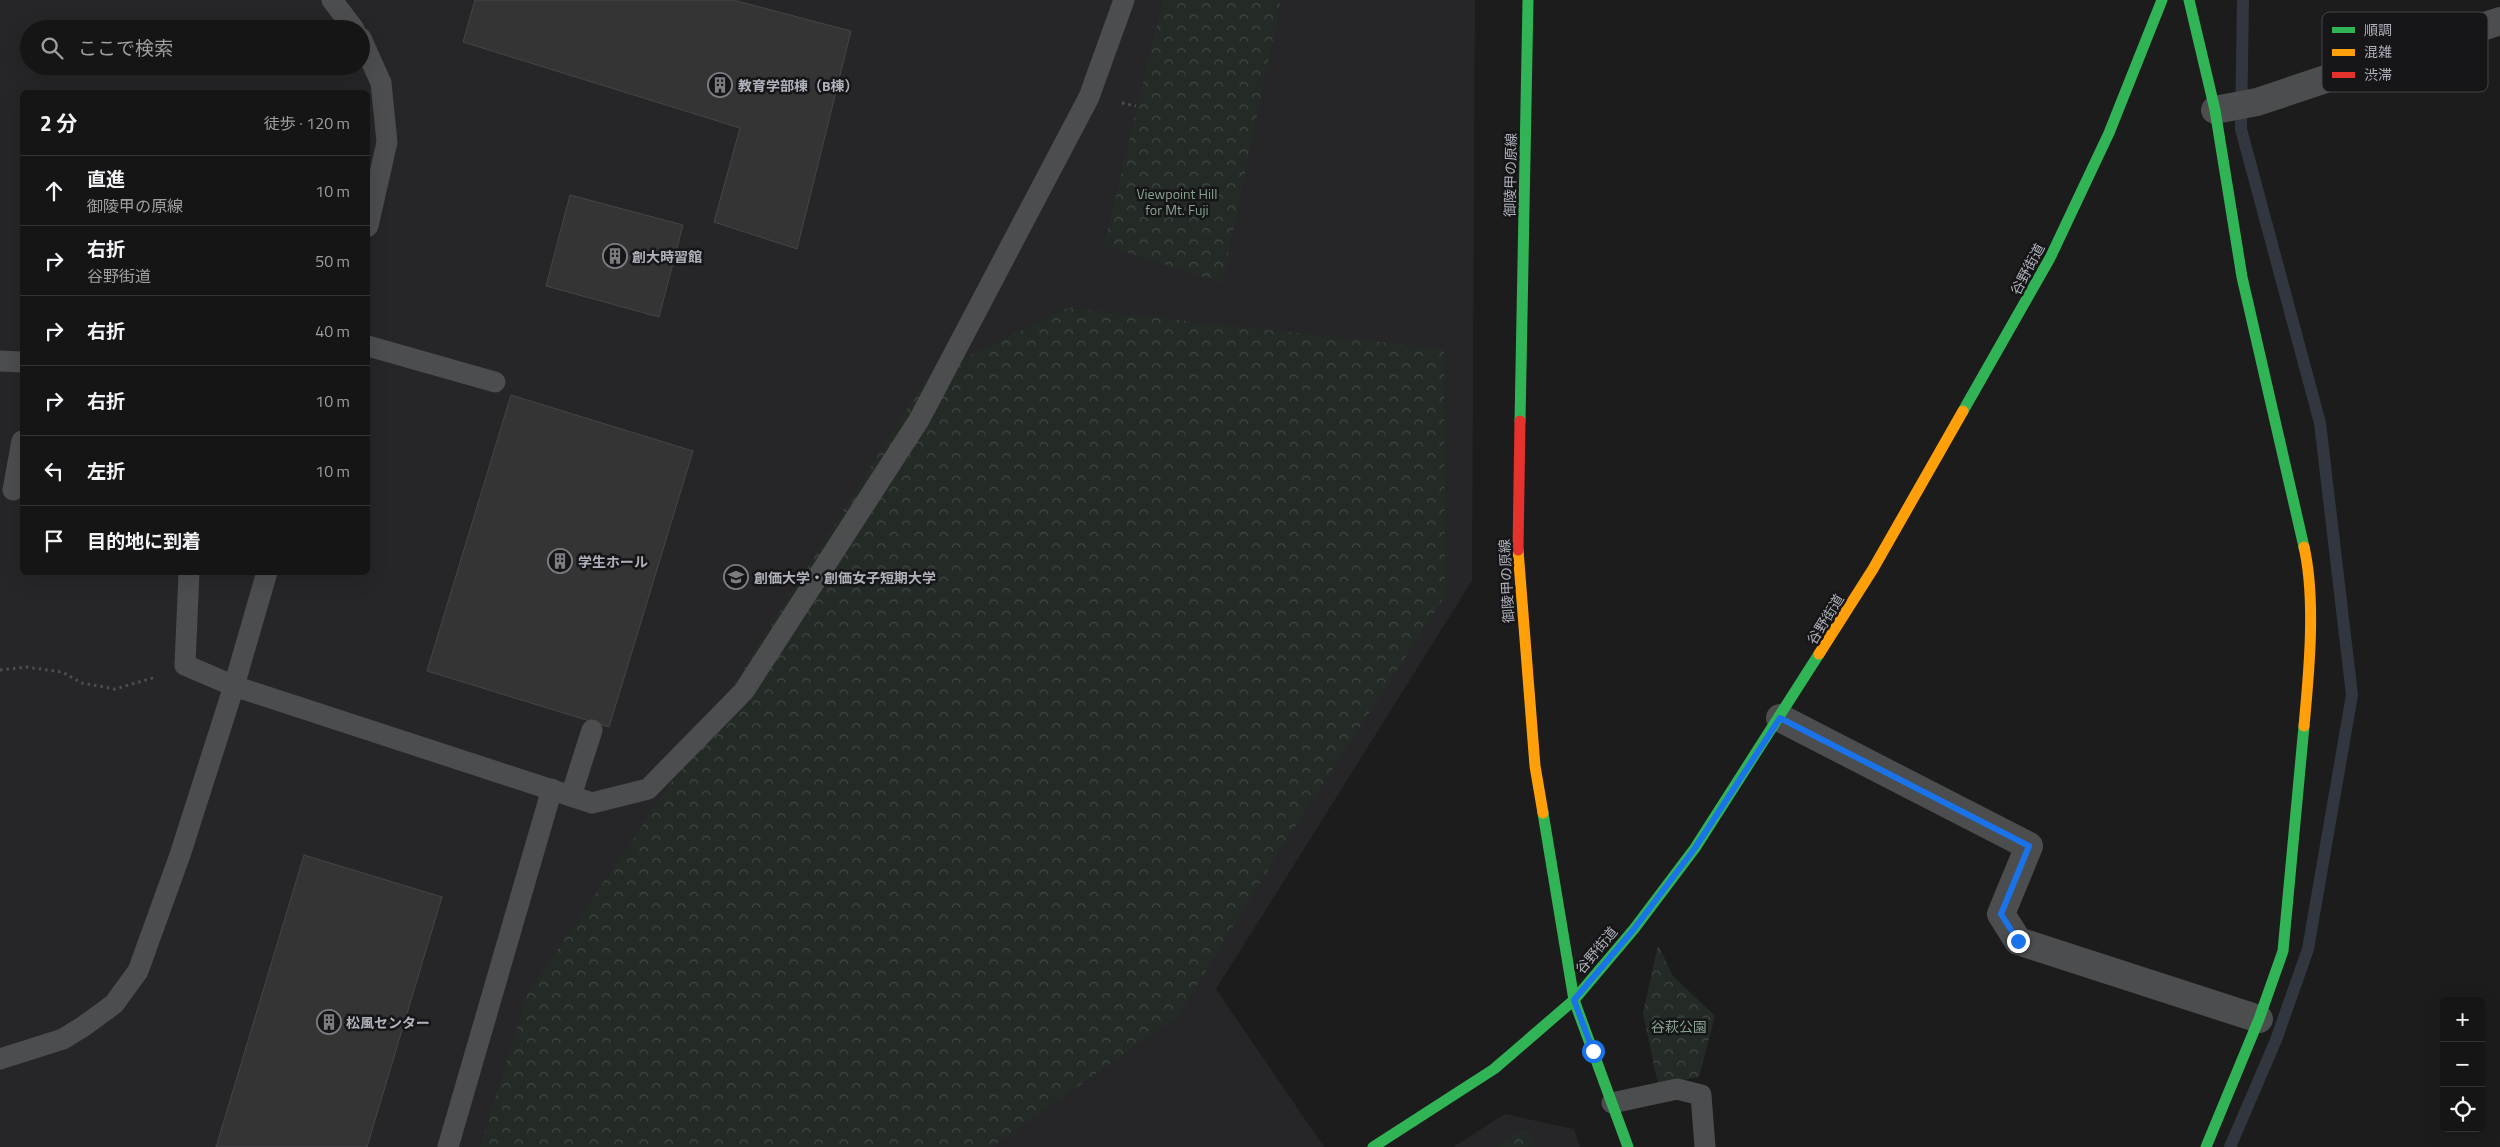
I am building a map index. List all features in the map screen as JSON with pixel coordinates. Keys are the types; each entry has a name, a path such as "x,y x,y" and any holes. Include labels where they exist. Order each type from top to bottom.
{"street":[{"name":"御陵甲の原線","path":"1528,0 1518,553 1535,766 1574,1000 1628,1147"},
{"name":"谷野街道","path":"1373,1147 1494,1068 1574,1000 1634,929 1695,848 1874,569 2050,258 2109,132 2162,0"},
{"path":"2189,0 2220,109 2242,278 2309,568 2309,673 2283,951 2259,1019 2206,1147"},
{"path":"2488,26 2500,22"},
{"path":"2220,109 2257,102 2322,81"},
{"path":"1780,718 2029,846 2001,914 2018,941 2259,1019"}],"lane":[{"path":"332,0 347,20"},
{"path":"189,575 185,666 234,686 592,803 648,789 744,691 919,420 1089,97 1124,0"},
{"path":"370,58 381,83 387,142 370,217"},
{"path":"370,347 495,382"},
{"path":"13,490 20,452"},
{"path":"0,1059 28,1052 63,1039 84,1026 114,1004 138,971 180,855 267,575"},
{"path":"448,1147 561,793 592,730"},
{"path":"1612,1103 1677,1089 1700,1095 1705,1147"}],"path":[{"path":"0,670 26,666 62,672 82,683 115,689 152,679 185,666"}],"shaded area":[{"name":"創価大学・創価女子短期大学","path":"0,0 1475,0 1472,581 1216,989 1324,1147 0,1147"},
{"path":"1505,1114 1574,1129 1580,1147 1453,1147"}],"green space":[{"name":"Viewpoint Hill for Mt. Fuji","path":"1163,0 1281,0 1222,283 1104,245"},
{"path":"1068,308 1444,349 1445,596 1283,845 1179,1015 992,1147 480,1147 528,993 680,770 928,376"},
{"name":"谷萩公園","path":"1658,945 1673,976 1715,1016 1699,1077 1658,1085 1643,1013"},
{"path":"1525,1128 1536,1147 1497,1147"}],"building":[{"name":"教育学部棟（B棟）","path":"475,0 733,0 851,31 797,249 714,222 740,128 463,42"},
{"name":"創大時習館","path":"570,195 683,225 659,317 546,286"},
{"name":"学生ホール","path":"511,395 693,451 609,727 427,671"},
{"name":"松風センター","path":"304,855 442,897 367,1147 216,1147"}],"waterway":[{"path":"2230,1147 2276,1040 2308,949 2352,695 2320,423 2241,129 2243,0"}],"traffic: fast":[{"path":"1520,421 1528,0"},
{"path":"1963,411 2050,258 2109,133 2162,0"},
{"path":"2189,0 2215,110 2242,277 2304,547"},
{"path":"1373,1147 1494,1069 1574,1000 1634,929 1695,848 1819,654"},
{"path":"2206,1147 2259,1019 2283,951 2304,726"},
{"path":"1543,813 1574,1000 1628,1147"}],"traffic: slow":[{"path":"1819,654 1873,569 1963,411"},
{"path":"2304,547 2308,567 2311,613 2304,726"},
{"path":"1518,550 1535,766 1543,813"}],"traffic: jam":[{"path":"1518,550 1520,421"}],"place":[{"name":"教育学部棟（B棟）","path":"720,85"},
{"name":"創大時習館","path":"615,256"},
{"name":"学生ホール","path":"560,561"},
{"name":"創価大学・創価女子短期大学","path":"736,577"},
{"name":"松風センター","path":"329,1022"}],"route":[{"path":"1593,1051 1574,1000 1634,929 1695,848 1780,718 2029,846 2001,914 2018,941"}]}
